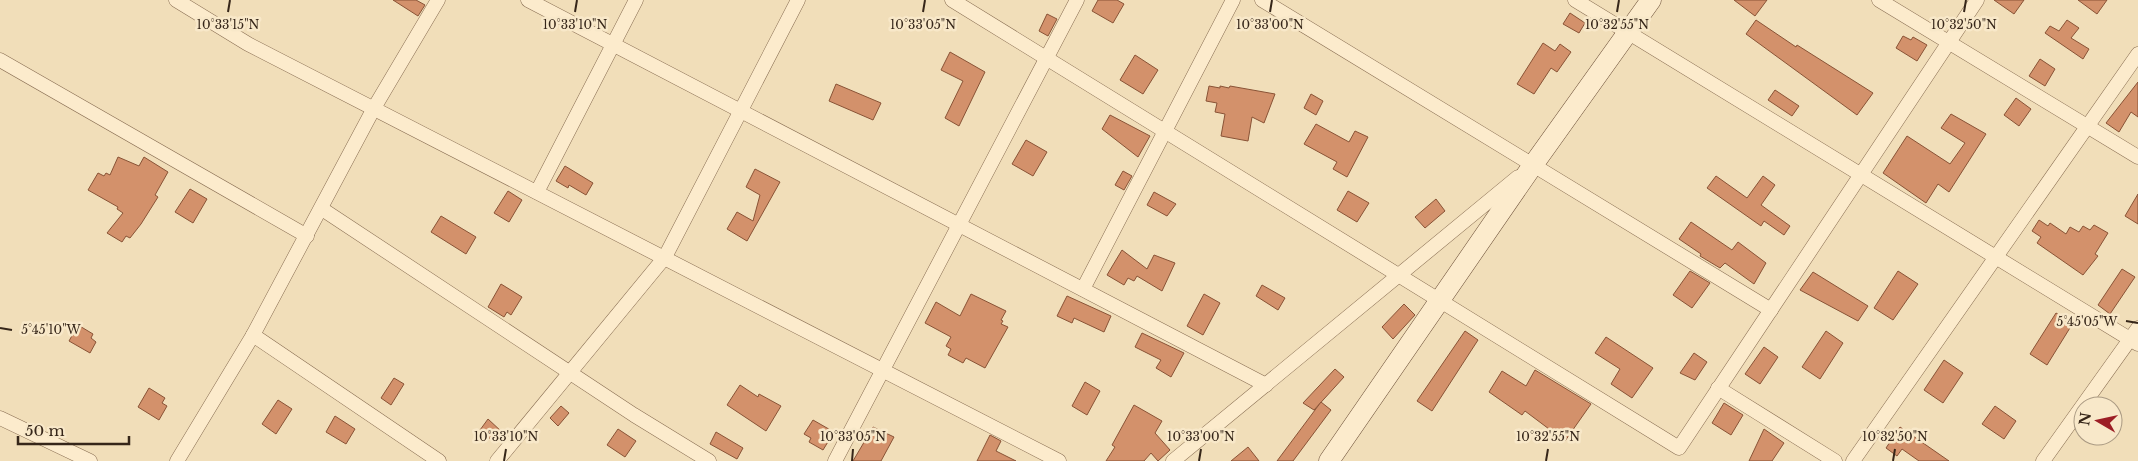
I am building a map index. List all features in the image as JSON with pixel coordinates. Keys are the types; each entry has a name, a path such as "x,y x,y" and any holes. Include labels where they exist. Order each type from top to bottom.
{"main road":[{"path":"1330,461 1533,165 1650,0"}],"street":[{"path":"176,0 248,44 1059,461"},
{"path":"176,461 253,335 322,209 374,108 438,0"},
{"path":"528,0 1266,385"},
{"path":"537,192 636,0"},
{"path":"497,461 568,372 665,257 798,0"},
{"path":"952,0 1679,448 1977,0"},
{"path":"835,461 1077,0"},
{"path":"1083,289 1233,0"},
{"path":"1262,0 1771,310"},
{"path":"1575,0 2134,342"},
{"path":"1879,0 2138,157"},
{"path":"1852,461 2138,54"},
{"path":"0,60 307,236"},
{"path":"1173,461 1533,165"},
{"path":"322,209 634,415 709,461"},
{"path":"2043,461 2134,342 2138,328"},
{"path":"253,335 439,461"},
{"path":"1718,388 1835,461"},
{"path":"0,418 90,461"}],"building":[{"path":"393,0 416,0 425,5 418,16"},
{"path":"1098,0 1117,0 1124,4 1113,23 1092,11"},
{"path":"1734,0 1767,0 1755,16"},
{"path":"1994,0 2024,0 2014,14"},
{"path":"2078,0 2107,0 2097,14"},
{"path":"1570,13 1585,23 1579,33 1563,24"},
{"path":"1047,14 1057,19 1048,36 1039,31"},
{"path":"1756,20 1796,47 1797,45 1873,93 1857,115 1746,34"},
{"path":"2067,20 2079,28 2071,38 2089,49 2083,59 2045,33 2050,26 2059,31"},
{"path":"1903,36 1911,40 1913,37 1927,45 1917,61 1896,48"},
{"path":"1543,43 1555,51 1560,44 1571,52 1557,72 1551,68 1534,94 1517,84"},
{"path":"950,52 985,72 959,126 945,118 963,81 941,70"},
{"path":"1135,55 1158,70 1143,94 1120,80"},
{"path":"2040,59 2055,69 2045,86 2029,76"},
{"path":"2138,82 2138,117 2131,112 2119,132 2106,123"},
{"path":"836,84 881,103 873,120 829,101"},
{"path":"1209,86 1229,88 1230,86 1275,94 1264,123 1252,117 1248,141 1221,136 1225,114 1215,112 1217,103 1206,101"},
{"path":"1775,90 1799,106 1792,116 1768,100"},
{"path":"1311,94 1323,101 1316,115 1304,108"},
{"path":"2016,98 2031,109 2019,126 2004,115"},
{"path":"1951,114 1986,134 1949,192 1938,184 1926,203 1883,173 1907,136 1950,164 1965,143 1941,128"},
{"path":"1110,115 1150,136 1138,157 1102,129"},
{"path":"1316,124 1349,142 1355,131 1368,137 1347,177 1333,169 1337,162 1304,144"},
{"path":"1026,140 1047,152 1033,176 1012,164"},
{"path":"118,157 139,166 144,157 168,172 155,195 158,197 141,224 130,238 126,236 122,242 107,233 123,213 117,209 118,207 88,190 98,173 104,176 106,173 110,175"},
{"path":"565,166 593,183 586,195 569,185 568,188 556,181"},
{"path":"755,169 780,182 747,241 727,229 737,212 753,221 760,195 746,187"},
{"path":"1123,171 1132,176 1124,190 1115,185"},
{"path":"1716,176 1747,198 1763,176 1775,185 1761,205 1790,226 1784,235 1764,221 1761,226 1707,188"},
{"path":"190,189 207,199 193,223 175,212"},
{"path":"508,191 522,200 509,222 494,213"},
{"path":"1348,191 1369,203 1357,222 1337,210"},
{"path":"1154,192 1176,204 1167,216 1147,205"},
{"path":"2138,194 2138,224 2125,216"},
{"path":"1436,199 1445,211 1425,228 1415,217"},
{"path":"441,216 476,237 466,254 431,232"},
{"path":"2039,220 2048,226 2050,223 2066,234 2070,227 2079,232 2083,226 2090,230 2094,225 2108,233 2095,254 2098,256 2083,275 2037,243 2041,237 2032,231"},
{"path":"1691,222 1732,250 1738,242 1766,263 1754,284 1725,263 1720,268 1700,256 1701,254 1679,239"},
{"path":"1122,250 1147,269 1154,255 1175,263 1162,291 1137,276 1134,281 1128,278 1124,285 1107,275"},
{"path":"2122,269 2135,277 2110,314 2098,305"},
{"path":"1690,271 1710,283 1692,308 1673,295"},
{"path":"1898,271 1918,284 1893,320 1874,308"},
{"path":"1813,272 1868,306 1858,321 1800,290"},
{"path":"501,284 522,297 511,315 507,312 504,317 488,307"},
{"path":"1262,285 1285,298 1278,310 1256,296"},
{"path":"971,294 1006,311 1001,324 1008,327 985,368 966,358 963,363 948,355 951,349 946,346 951,337 925,323 936,302 960,316"},
{"path":"1204,294 1220,303 1203,335 1187,326"},
{"path":"1067,296 1111,316 1104,332 1074,318 1072,323 1057,316"},
{"path":"1404,304 1415,315 1393,339 1382,327"},
{"path":"2056,313 2073,323 2047,365 2030,354"},
{"path":"78,325 93,334 91,338 96,342 90,353 69,341"},
{"path":"1465,331 1478,340 1432,411 1417,401"},
{"path":"1826,331 1843,343 1820,379 1802,367"},
{"path":"1142,333 1184,353 1171,377 1156,368 1161,360 1135,347"},
{"path":"1606,337 1653,368 1632,398 1611,384 1620,369 1595,353"},
{"path":"1764,347 1778,357 1760,384 1745,374"},
{"path":"1694,353 1707,362 1695,380 1680,373"},
{"path":"1944,360 1963,373 1943,403 1924,390"},
{"path":"1335,369 1344,377 1314,410 1303,403"},
{"path":"1535,370 1591,404 1565,441 1525,411 1522,415 1489,392 1502,371 1526,386"},
{"path":"394,378 404,384 391,405 381,398"},
{"path":"1085,382 1100,391 1087,415 1072,406"},
{"path":"740,385 758,397 759,394 781,406 766,431 727,405"},
{"path":"149,388 165,398 162,403 167,406 159,420 138,407"},
{"path":"278,400 292,409 276,434 262,424"},
{"path":"1321,402 1331,410 1293,461 1277,461"},
{"path":"1724,403 1743,415 1731,435 1712,423"},
{"path":"1134,405 1162,421 1155,433 1170,450 1158,461 1151,453 1144,461 1106,461 1115,447 1112,445"},
{"path":"561,406 569,413 558,426 550,418"},
{"path":"1995,406 2016,421 2004,439 1982,424"},
{"path":"335,416 355,429 346,444 326,432"},
{"path":"488,419 502,432 493,441 480,430"},
{"path":"813,420 834,432 823,450 809,442 811,438 804,434"},
{"path":"873,427 894,437 881,461 853,461"},
{"path":"1900,427 1949,461 1919,461 1902,449 1897,456 1886,448"},
{"path":"618,429 636,441 625,457 607,445"},
{"path":"1764,429 1784,443 1772,461 1749,461"},
{"path":"716,432 743,448 737,459 710,444"},
{"path":"990,435 1001,441 996,451 1016,461 977,461"},
{"path":"1248,447 1259,461 1231,461"}]}
